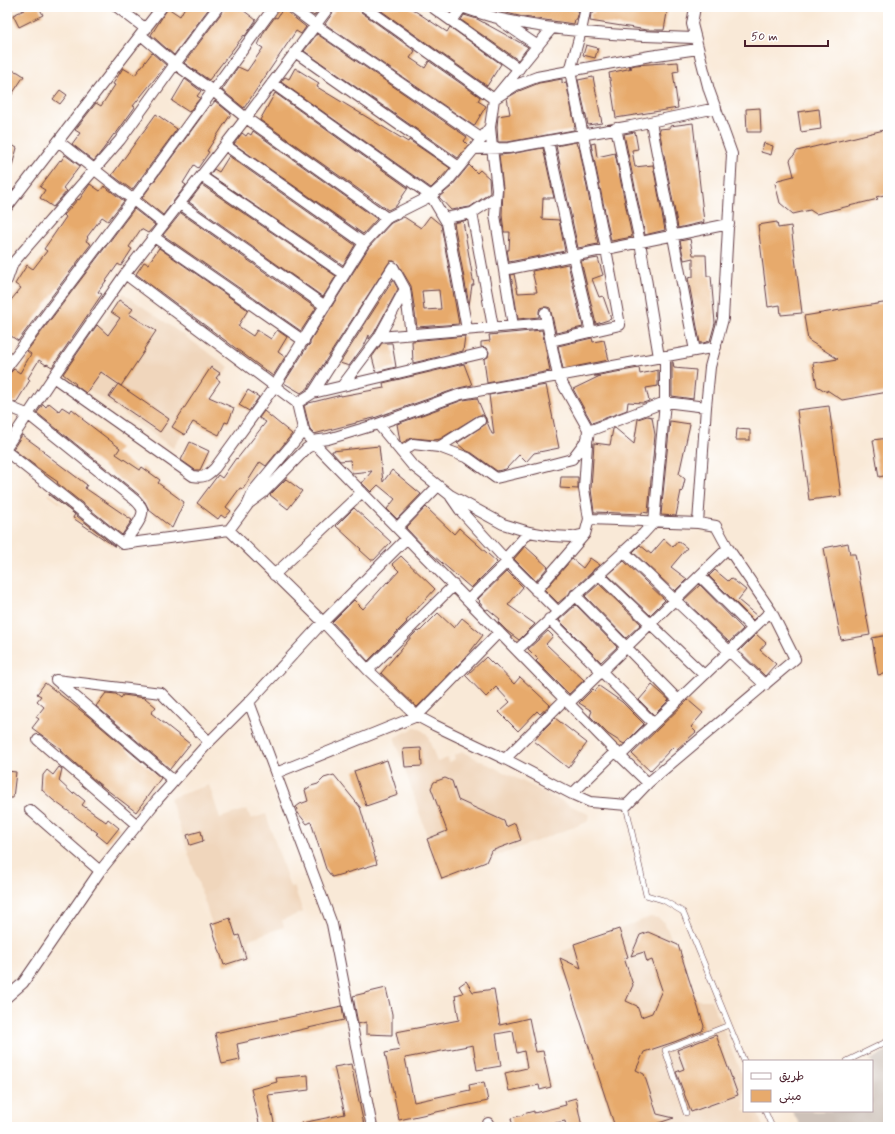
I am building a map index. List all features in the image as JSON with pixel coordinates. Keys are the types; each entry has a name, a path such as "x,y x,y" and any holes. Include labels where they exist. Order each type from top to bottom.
{"street":[{"path":"117,7 175,64 213,91 246,118 388,218"},
{"path":"7,207 162,7"},
{"path":"7,280 13,263 120,140 218,7"},
{"path":"7,366 133,200 274,7"},
{"path":"291,7 314,25 482,139"},
{"path":"7,446 125,274 272,84 314,25 329,7"},
{"path":"365,7 494,99"},
{"path":"432,7 519,69"},
{"path":"452,21 462,7 496,18 581,32 652,37 695,38"},
{"path":"551,341 620,325 570,70 581,32 586,7"},
{"path":"691,7 695,38 709,90 732,154 724,319 710,367 698,523"},
{"path":"496,18 538,46"},
{"path":"513,326 495,215 497,189 490,127 494,99 552,28"},
{"path":"494,99 516,85 537,77 650,56 698,49"},
{"path":"295,52 459,168"},
{"path":"272,84 431,196 447,222 467,330"},
{"path":"474,149 509,148 651,122 716,108"},
{"path":"651,122 695,351"},
{"path":"53,377 193,476 200,477 208,475 215,468 274,387 364,243 388,218 431,196 446,183 490,127"},
{"path":"517,650 557,611 643,534 654,522 664,402 662,357 616,128"},
{"path":"58,141 164,224"},
{"path":"548,141 591,332"},
{"path":"225,145 364,243"},
{"path":"201,176 344,274"},
{"path":"445,218 472,212 496,197"},
{"path":"180,204 325,306"},
{"path":"472,212 493,328"},
{"path":"504,270 729,224"},
{"path":"154,237 304,341"},
{"path":"314,393 393,267 405,290 411,334"},
{"path":"125,274 297,403 304,433 648,783"},
{"path":"342,386 379,337 405,290"},
{"path":"379,337 513,326 546,318 558,376 588,429 588,438 572,459 496,478 468,458 439,446 413,444 401,452"},
{"path":"247,506 264,493 307,448 314,443 378,424 461,394 716,346"},
{"path":"297,403 314,393 483,353"},
{"path":"536,591 585,534 589,519 584,489 589,431 664,402 706,407"},
{"path":"7,406 29,415 139,505 142,510 142,516 123,544"},
{"path":"439,446 480,421"},
{"path":"378,424 412,465 438,486 450,495 502,524 529,532 552,536 572,537 585,534"},
{"path":"7,452 123,544 229,530 247,506 254,490 304,430"},
{"path":"397,528 438,486"},
{"path":"274,575 362,492"},
{"path":"450,495 460,510 506,561 557,611"},
{"path":"229,530 323,622 368,670 417,716 590,802 628,805 648,783 795,659 771,611 728,548 716,526 698,523 589,519"},
{"path":"468,600 506,561 529,532"},
{"path":"7,997 23,983 100,871 174,781 323,622 407,538"},
{"path":"505,759 567,701 601,672 728,548"},
{"path":"623,551 765,685"},
{"path":"598,574 704,675"},
{"path":"700,576 753,629"},
{"path":"368,670 454,585"},
{"path":"575,595 678,700"},
{"path":"572,794 653,723 771,611"},
{"path":"549,619 653,723"},
{"path":"276,773 417,716 499,632"},
{"path":"174,781 56,680 161,693 209,742"},
{"path":"249,702 332,924 372,1127"},
{"path":"38,740 137,825"},
{"path":"30,810 100,871"}],"lane":[{"path":"628,805 627,810 646,895 663,900 683,912 744,1060"},
{"path":"686,1113 665,1050 730,1025"},
{"path":"849,1060 888,1041"},
{"path":"765,1112 772,1127"}],"shaded area":[{"path":"123,293 229,367 173,448 67,374"},
{"path":"417,727 427,734 437,762 448,758 449,762 455,759 454,755 463,752 590,815 587,822 441,877 395,740 395,737"},
{"path":"209,785 220,818 247,809 251,819 266,814 290,887 294,886 303,912 282,920 284,927 249,939 254,956 226,966 170,798"},
{"path":"650,917 658,918 664,922 677,951 692,996 698,1000 711,1000 743,1078 743,1112 757,1112 763,1127 624,1127 561,952"},
{"path":"888,1051 888,1127 801,1127 793,1112 873,1112 873,1060 870,1060"}],"building":[{"path":"23,7 39,7 43,15 19,27 13,15 24,10"},
{"path":"185,7 210,7 174,55 151,35 168,8 180,16"},
{"path":"224,7 239,7 256,20 245,36 244,35 209,80 184,63 223,11"},
{"path":"284,7 287,12 306,27 301,34 296,31 244,108 222,90 238,67 247,71 263,48 258,45 264,32 275,17 277,18"},
{"path":"302,7 321,7 314,16"},
{"path":"335,7 359,7 361,12 415,51 410,58 425,68 429,61 480,97 478,101 486,106 474,126 325,24"},
{"path":"376,7 409,7 447,32 450,27 501,64 487,86"},
{"path":"482,7 569,7 579,11 574,24 523,17"},
{"path":"595,7 668,7 664,30 647,30 590,21 591,13 594,13"},
{"path":"464,15 477,19 528,47 518,60 461,20"},
{"path":"317,34 467,137 464,141 468,145 458,158 304,51"},
{"path":"586,45 598,48 595,58 583,55"},
{"path":"152,53 166,65 133,106 135,107 94,161 72,144 80,133 75,130 96,103 101,106 115,85 113,84 123,68 135,75"},
{"path":"678,62 679,71 673,72 678,108 616,118 609,73 632,68 629,67 635,65"},
{"path":"295,68 319,83 317,87 408,142 409,140 450,168 431,188 281,82 285,77 289,79"},
{"path":"7,69 18,72 24,76 7,102"},
{"path":"593,77 602,123 588,125 578,80"},
{"path":"185,79 201,91 197,96 200,98 189,112 172,101"},
{"path":"562,79 562,83 566,82 575,126 574,130 508,142 498,142 498,116 510,114 507,98 519,91 539,83"},
{"path":"60,90 67,95 60,104 53,99"},
{"path":"275,93 408,188 396,206 388,210 260,120"},
{"path":"215,101 231,114 207,151 209,152 198,168 194,165 183,183 186,185 163,215 142,198 210,105 211,106"},
{"path":"760,108 761,132 747,132 746,109"},
{"path":"819,109 821,129 801,132 798,112"},
{"path":"156,114 177,129 132,190 112,175"},
{"path":"693,123 704,222 678,228 659,129"},
{"path":"888,129 888,194 876,197 878,199 816,214 810,210 793,214 780,203 775,183 778,180 794,176 790,160 797,151"},
{"path":"253,131 377,219 363,234 234,144 242,133 246,136 248,133 251,135"},
{"path":"635,132 638,149 632,150 635,167 653,165 665,230 645,235 624,134"},
{"path":"7,142 17,148 10,173 7,173"},
{"path":"576,142 577,146 579,146 598,244 578,248 556,146"},
{"path":"595,143 597,157 615,153 632,237 611,241 591,144"},
{"path":"764,143 773,146 771,155 761,152"},
{"path":"543,148 554,198 543,198 542,219 559,220 565,251 509,262 507,250 509,250 510,232 504,232 502,215 503,188 499,155"},
{"path":"65,155 80,166 63,188 67,191 53,207 40,198 45,190 40,187"},
{"path":"229,156 355,245 343,265 210,175 214,169 219,172"},
{"path":"469,165 477,173 480,170 489,178 490,193 470,207 451,210 439,197 451,187"},
{"path":"90,184 100,191 104,186 124,201 108,221 102,217 87,237 88,238 86,241 91,244 18,341 7,333 7,305 21,288 15,284 27,265 33,269 47,251 44,249 66,217 64,215 78,199 79,200"},
{"path":"202,185 336,276 323,297 189,202"},
{"path":"134,209 155,225 148,233 141,229 129,247 132,249 121,266 118,264 98,292 102,294 52,367 39,360 28,378 30,380 16,403 7,400 7,373 10,373 14,369 20,373 31,354 27,351"},
{"path":"181,213 316,308 301,331 163,235"},
{"path":"430,216 441,225 459,324 417,327 411,286 398,264 394,261 390,261 308,388 301,393 284,383 310,344 310,341 369,247 391,223 404,217 421,228","holes":["439,290 441,309 424,310 422,291"]},
{"path":"463,221 474,285 472,285 469,305 454,223"},
{"path":"777,222 778,228 791,226 802,313 781,315 780,305 768,307 758,225"},
{"path":"690,239 693,255 706,255 707,276 711,276 715,323 710,341 703,343 700,343 688,278 693,277 693,258 684,260 680,241"},
{"path":"159,248 248,310 238,326 253,336 257,330 271,339 277,330 287,337 278,352 285,357 273,376 136,274 144,262 148,264"},
{"path":"598,258 603,275 592,279 599,297 603,296 611,319 596,324 581,261"},
{"path":"568,264 583,327 556,333 550,308 547,307 540,308 539,317 518,319 511,275 514,274 518,293 537,292 532,271"},
{"path":"393,280 398,289 374,333 369,339 369,335 365,344 349,366 340,363"},
{"path":"119,300 133,309 129,314 156,331 121,386 101,372 86,393 63,374 97,325 108,335 120,318 111,312"},
{"path":"883,303 887,305 888,312 888,392 842,400 827,390 827,392 817,386 813,363 838,359 808,340 804,316"},
{"path":"542,330 550,371 487,383 484,359 488,357 489,352 487,348 481,347 481,342 490,341 489,335"},
{"path":"465,336 463,351 413,363 412,341"},
{"path":"592,338 593,342 604,340 609,360 563,369 558,346"},
{"path":"382,343 392,343 396,367 376,372 372,357"},
{"path":"672,362 674,368 696,370 693,399 672,396"},
{"path":"464,364 472,385 356,423 314,434 310,430 304,406 309,403 341,395 384,388 383,383"},
{"path":"211,367 220,373 216,378 220,381 209,397 234,408 228,423 225,422 219,435 193,422 185,435 172,427"},
{"path":"639,368 640,374 658,370 658,386 646,388 649,401 643,403 628,402 627,410 592,423 573,389 600,376 594,376"},
{"path":"118,384 169,419 160,432 109,397"},
{"path":"546,385 559,448 534,453 526,462 519,455 506,469 497,471 457,443 486,424 486,420 492,434 494,434 489,395"},
{"path":"248,390 259,397 249,411 239,405"},
{"path":"477,398 485,417 483,415 477,416 440,439 434,440 413,438 402,443 400,441 397,424 463,400"},
{"path":"49,403 59,411 62,407 70,412 72,409 83,418 82,419 120,448 116,454 140,470 142,467 160,480 158,483 184,502 172,528 149,510 145,502 138,494 37,413 43,404 46,407"},
{"path":"829,406 841,496 809,500 797,410"},
{"path":"264,411 292,434 266,466 260,462 243,489 240,488 226,507 231,511 225,518 221,515 218,519 197,503 218,475 222,478 236,458 237,459 266,422 259,418"},
{"path":"647,416 652,417 655,435 648,513 594,512 591,489 594,443 610,445 613,429 615,428 634,444 638,419"},
{"path":"670,421 690,424 679,474 685,479 676,516 661,515"},
{"path":"737,429 750,430 750,440 736,440"},
{"path":"22,435 87,485 85,488 132,520 122,535 57,483 58,482 13,449"},
{"path":"888,438 888,475 879,477 873,440"},
{"path":"190,442 209,451 200,470 195,470 181,460"},
{"path":"379,446 383,482 392,470 421,494 397,519 387,509 395,499 378,485 371,492 362,483 372,471 352,473 350,460 340,461 332,452"},
{"path":"561,477 578,477 578,489 560,488"},
{"path":"286,479 302,491 288,509 270,495"},
{"path":"426,507 454,534 459,528 497,562 471,588 427,550 406,528"},
{"path":"354,508 391,542 374,560 371,560 336,526"},
{"path":"75,514 115,546 73,518"},
{"path":"664,539 673,547 678,541 687,548 671,567 687,579 675,591 633,552 640,545 651,554"},
{"path":"848,543 850,554 855,554 870,635 841,640 824,548"},
{"path":"525,546 548,567 536,581 514,559"},
{"path":"401,556 435,589 406,621 407,622 368,661 332,622 354,600 363,609 399,571 392,564"},
{"path":"590,558 600,565 558,603 545,590 572,559 583,568"},
{"path":"624,561 665,600 650,615 608,575"},
{"path":"715,570 728,581 731,578 746,590 738,600 757,616 753,620 709,576"},
{"path":"507,571 523,587 508,605 535,624 519,640 498,622 500,619 488,609 486,610 478,599"},
{"path":"599,584 641,624 626,638 585,596"},
{"path":"700,585 743,629 729,642 684,600"},
{"path":"576,605 617,647 601,662 559,620"},
{"path":"438,613 454,628 462,618 483,635 466,657 417,707 381,673 412,636 417,631 419,632"},
{"path":"548,631 553,636 546,644 584,680 569,694 536,661 538,659 528,649"},
{"path":"756,634 766,643 760,650 776,664 765,676 739,651"},
{"path":"888,635 888,673 878,675 872,638"},
{"path":"486,657 494,665 495,664 514,684 520,677 550,705 540,714 537,711 518,731 499,712 510,702 496,687 486,697 466,676"},
{"path":"45,683 88,716 161,778 136,812 98,783 60,750 61,749 32,728 39,719 36,717 44,707 37,701 41,696 37,694"},
{"path":"652,685 669,700 654,715 639,700"},
{"path":"599,686 622,702 644,724 624,744 608,734 590,716 592,711 579,703 593,689 595,691"},
{"path":"106,693 116,694 121,698 123,695 145,698 156,707 151,713 190,744 170,769 96,706"},
{"path":"688,700 703,713 691,727 696,732 676,750 673,747 650,771 632,754"},
{"path":"555,718 587,743 568,768 534,741"},
{"path":"421,748 422,766 405,767 403,749"},
{"path":"387,760 398,795 366,806 354,771"},
{"path":"59,767 62,769 59,781 73,794 74,792 85,801 82,805 106,822 108,819 119,828 107,843 96,834 98,833 53,800 42,790 43,775 47,770 53,775"},
{"path":"7,771 16,772 13,798 7,798"},
{"path":"334,775 360,807 377,864 332,877 326,869 311,822 307,824 298,813 296,807 308,801 305,790 318,784 324,778"},
{"path":"445,778 452,781 458,800 504,821 506,827 515,823 521,840 491,851 486,862 442,879 427,839 447,831 431,788 434,782"},
{"path":"201,831 203,841 190,845 187,835"},
{"path":"230,918 236,936 239,935 246,958 224,965 211,924"},
{"path":"619,929 628,957 624,958 633,985 626,1001 637,1006 641,1017 652,1013 662,990 652,960 647,962 644,952 631,956 640,935 648,932 678,945 704,1026 702,1031 644,1052 636,1070 644,1074 657,1114 674,1118 646,1127 615,1127 560,958 581,968 574,944"},
{"path":"466,981 473,992 494,989 500,1025 529,1018 536,1052 543,1051 551,1087 540,1090 539,1085 509,1091 505,1073 527,1068 524,1051 517,1053 513,1031 496,1034 501,1066 477,1070 473,1045 405,1058 414,1102 470,1090 469,1085 484,1082 488,1101 399,1120 385,1053 400,1050 396,1032 459,1020 455,995 463,993 459,986"},
{"path":"386,988 392,1014 392,1035 366,1034 366,1022 358,1024 353,996"},
{"path":"342,1006 344,1020 237,1044 240,1060 222,1064 215,1033"},
{"path":"716,1035 738,1095 691,1112 676,1072 684,1069 677,1050"},
{"path":"351,1064 364,1125 355,1127 302,1127 302,1123 345,1114 334,1067"},
{"path":"308,1075 309,1090 268,1095 275,1127 260,1127 251,1089 277,1082 276,1078"},
{"path":"576,1098 582,1127 566,1127 565,1121 537,1127 513,1127 511,1118 534,1111 534,1113 566,1105 565,1101"}]}
